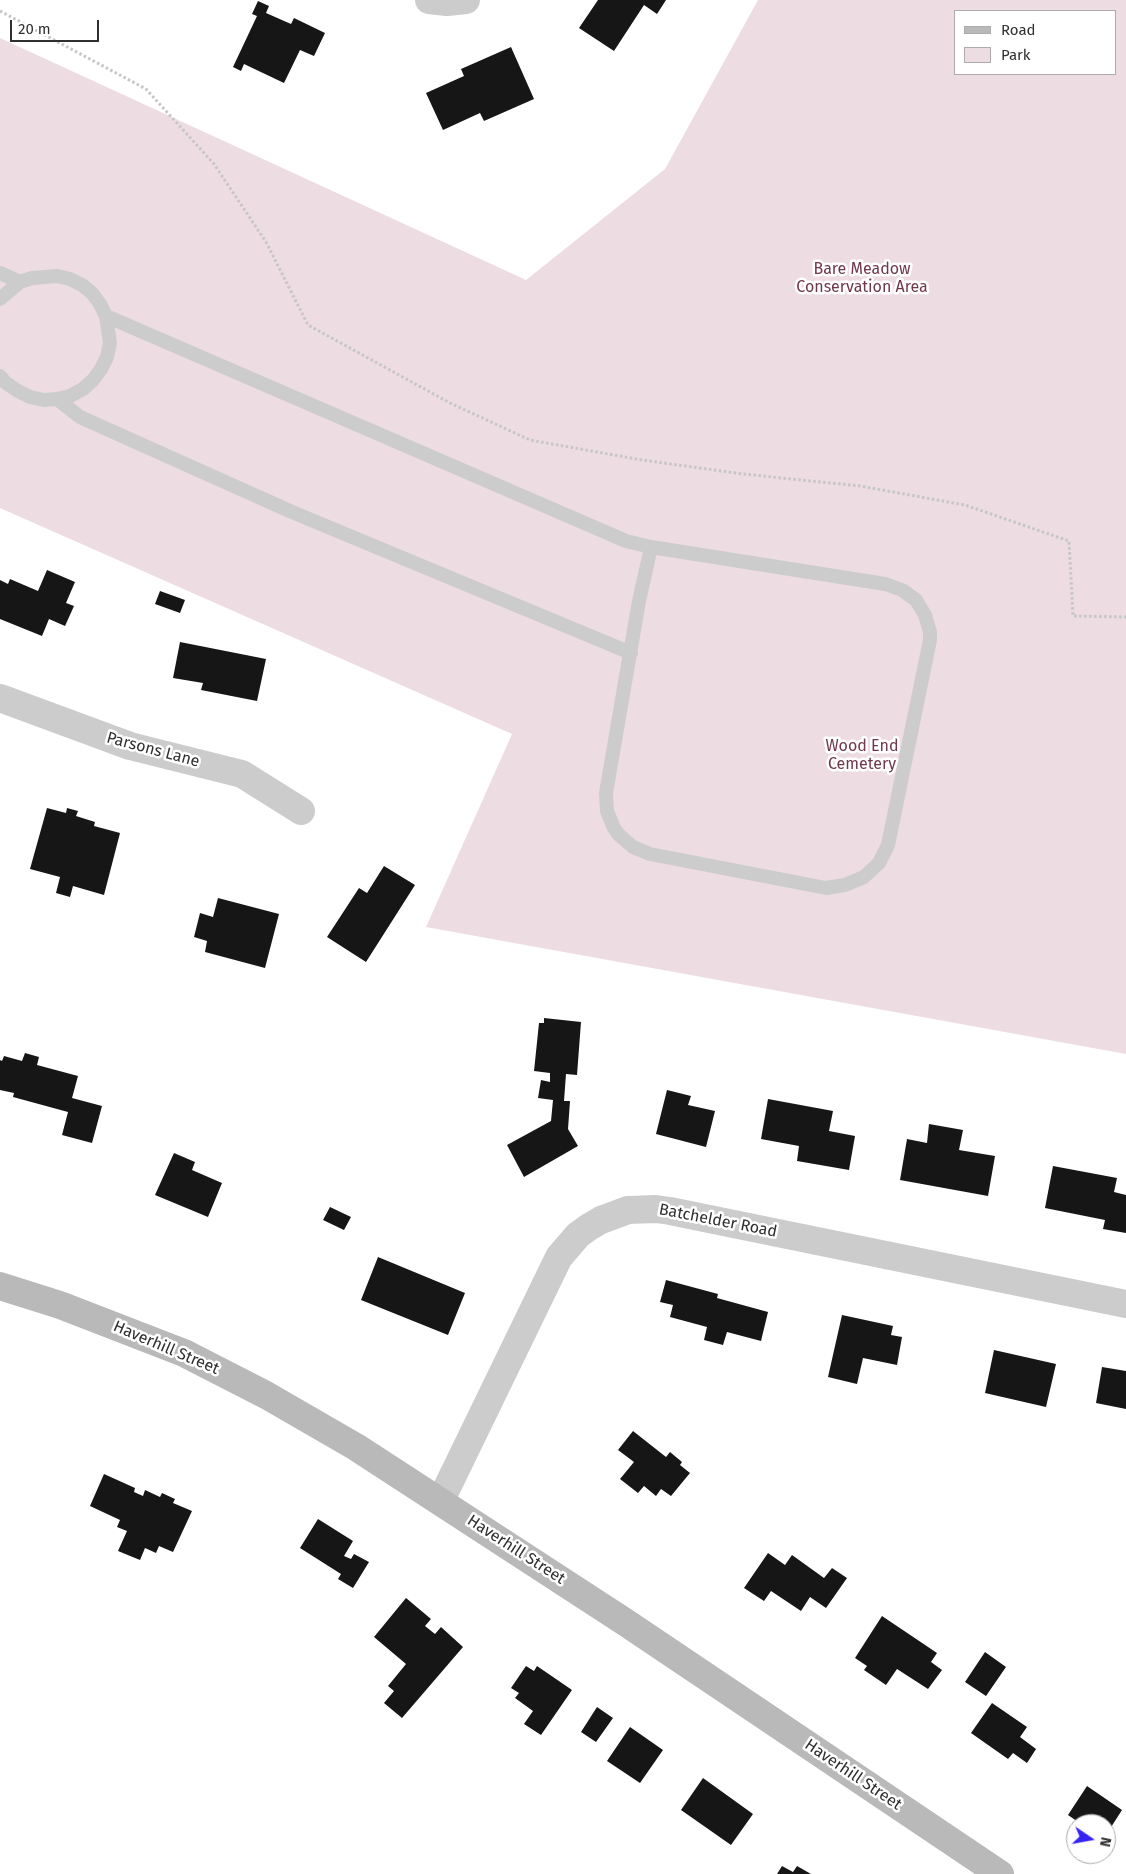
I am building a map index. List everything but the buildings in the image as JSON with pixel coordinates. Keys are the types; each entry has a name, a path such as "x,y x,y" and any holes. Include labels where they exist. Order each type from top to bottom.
{"main road":[{"name":"Haverhill Street","path":"0,1286 60,1305 184,1353 275,1400 356,1447 441,1500 1000,1874"}],"street":[{"path":"429,0 447,2 466,0"},
{"name":"Parsons Lane","path":"0,698 130,746 242,774 301,811"},
{"name":"Batchelder Road","path":"441,1500 559,1257 578,1235 589,1227 621,1212 642,1209 670,1211 1126,1304"}],"lane":[{"path":"0,273 20,282"},
{"path":"0,299 20,282 32,278 57,276 70,279 92,293 100,304 106,316 110,343 107,356 94,380 70,396 44,400 30,397 18,392 0,376"},
{"path":"106,316 626,541 651,548 885,584 902,590 916,600 925,615 930,640 890,836 888,845 879,863 872,871 855,882 846,886 826,888 650,854 633,847 619,835 607,811 606,793 639,601 651,548"},
{"path":"57,399 80,417 292,512 631,653"}],"path":[{"path":"0,11 146,90 214,164 266,242 308,325 450,403 530,440 642,460 743,474 860,486 965,505 1069,541 1074,616 1126,617"}],"green space":[{"name":"Wood End Cemetery","path":"758,0 1126,0 1126,1054 426,927 512,734 0,508 0,38 526,280 665,169"}],"park label":[{"name":"Bare Meadow Conservation Area","path":"862,279"}]}
